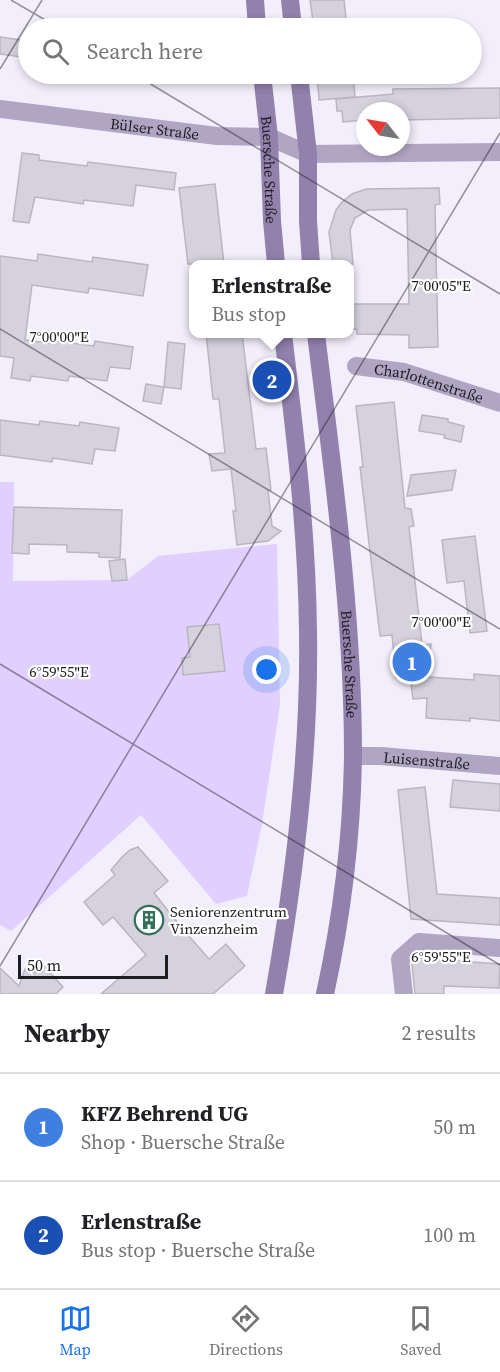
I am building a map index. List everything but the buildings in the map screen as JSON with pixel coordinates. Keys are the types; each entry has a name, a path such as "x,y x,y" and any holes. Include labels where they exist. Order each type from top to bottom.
{"main road":[{"path":"255,0 256,18"},
{"path":"290,0 292,18"},
{"name":"Buersche Straße","path":"263,84 269,137 276,260"},
{"path":"299,84 308,153 311,260"},
{"path":"274,994 296,849 305,743 308,634 304,514 284,338"},
{"name":"Buersche Straße","path":"317,338 345,579 353,756 341,916 325,994"}],"street":[{"name":"Bülser Straße","path":"0,110 217,136 269,137 308,153"},
{"path":"308,153 500,152"},
{"name":"Charlottenstraße","path":"356,366 404,372 500,403"},
{"name":"Luisenstraße","path":"353,756 381,756 500,766"},
{"path":"404,994 400,959 419,942 500,948"}],"shaded area":[{"path":"0,482 14,482 13,581 127,580 158,556 277,544 280,705 262,824 247,896 216,904 141,815 11,931 0,925"}],"place":[{"name":"Erlenstraße","path":"272,380"},
{"name":"KFZ Behrend UG","path":"412,662"},
{"name":"Seniorenzentrum Vinzenzheim","path":"149,920"}]}
